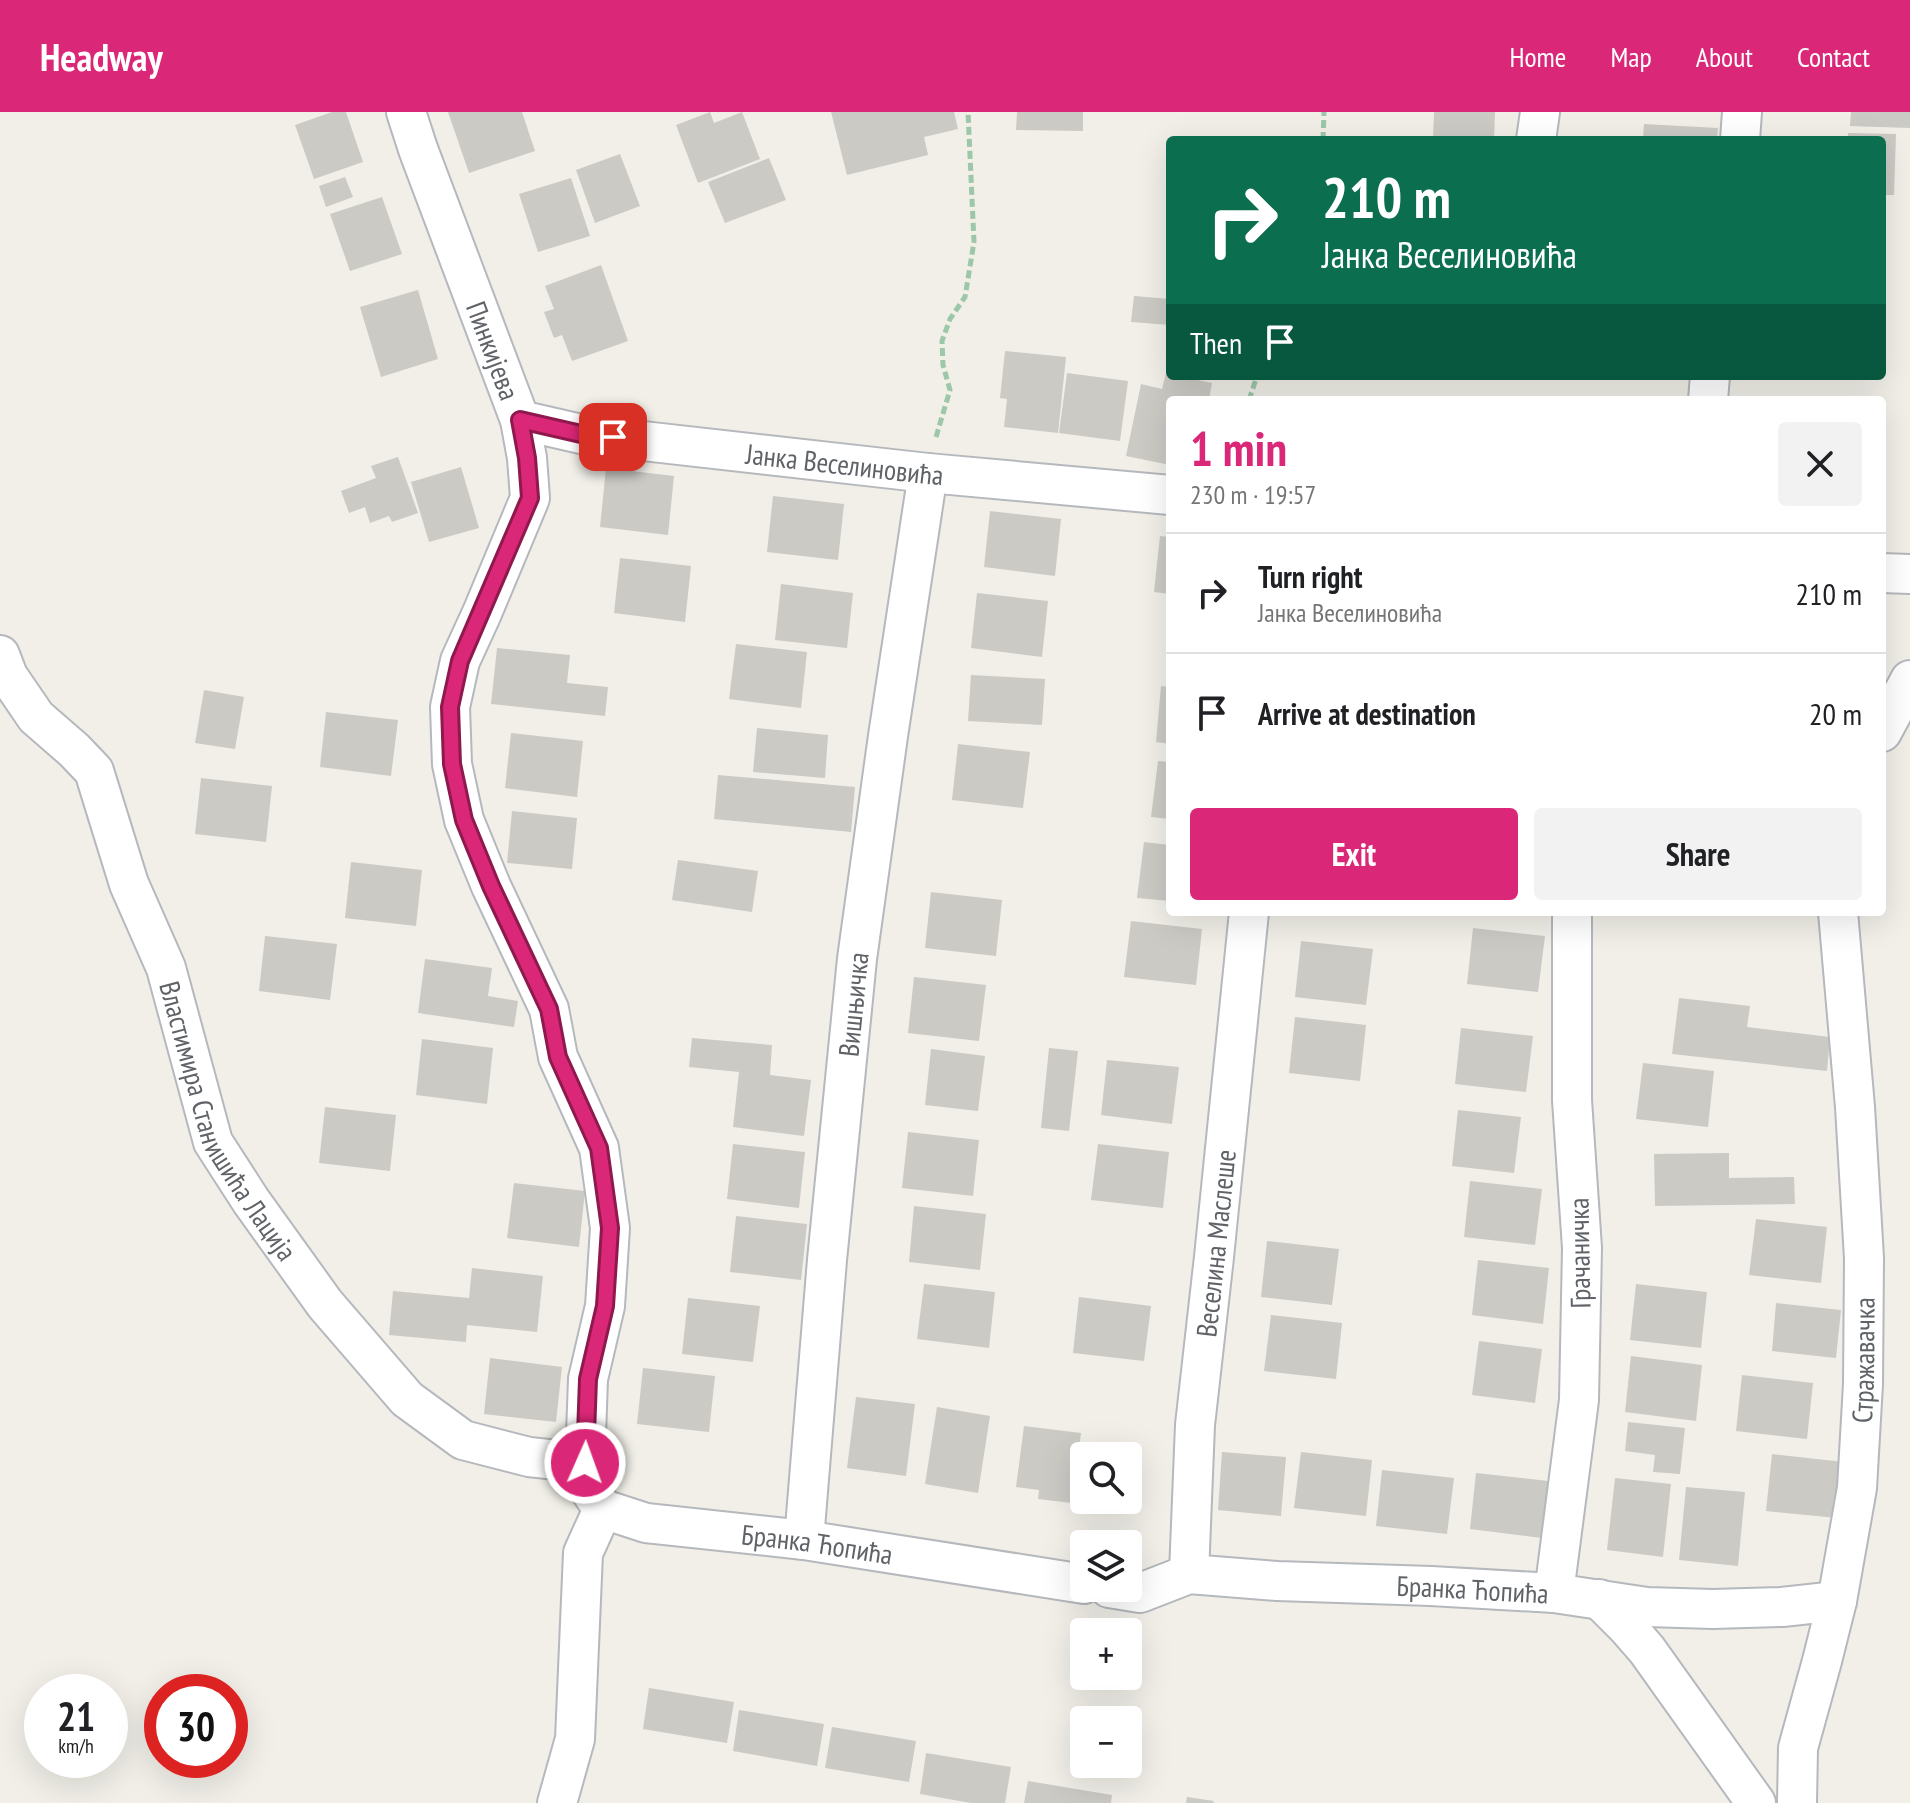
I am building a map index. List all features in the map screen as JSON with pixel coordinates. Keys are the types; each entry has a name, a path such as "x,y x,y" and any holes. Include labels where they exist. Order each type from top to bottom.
{"street":[{"name":"Пинкијева","path":"406,112 520,420 527,458 530,498 460,661 450,707 452,764 464,820 491,886 549,1009 558,1057 599,1148 610,1228 605,1306 588,1379 585,1463 591,1492 603,1509"},
{"path":"1537,136 1540,112"},
{"path":"1740,136 1742,112"},
{"name":"Јанка Веселиновића","path":"520,420 581,434 928,473 1166,495"},
{"name":"Вишњичка","path":"804,1540 827,1260 857,959 928,473"},
{"path":"1886,573 1910,574"},
{"name":"Властимира Станишића Лација","path":"0,655 8,676 36,717 94,771 129,884 166,968 213,1142 325,1304 407,1399 463,1440 529,1457 585,1463"},
{"path":"1886,725 1910,680"},
{"name":"Веселина Маслеше","path":"1189,1574 1195,1425 1249,916"},
{"name":"Грачаничка","path":"1554,1593 1579,1385 1582,1248 1572,1100 1572,916"},
{"name":"Стражавачка","path":"1797,1803 1798,1748 1837,1601 1857,1488 1863,1384 1864,1274 1855,1107 1838,916"},
{"path":"557,1803 575,1739 583,1553 603,1509"},
{"name":"Бранка Ћопића","path":"603,1509 646,1523 804,1540 1070,1582"},
{"name":"Бранка Ћопића","path":"1142,1592 1189,1574 1277,1581 1554,1593 1647,1607 1782,1607 1837,1601"},
{"path":"1599,1599 1647,1650 1756,1803"}],"path":[{"path":"928,473 950,390 943,365 942,341 950,319 965,297 974,242 968,112"},
{"path":"1323,136 1324,112"}],"building":[{"path":"332,112 346,112 363,162 314,179 295,125"},
{"path":"448,112 522,112 535,151 469,173"},
{"path":"710,112 714,123 742,112 760,159 698,183 676,125"},
{"path":"831,112 954,112 958,129 924,137 928,155 847,175"},
{"path":"1017,112 1083,112 1083,131 1016,130"},
{"path":"1434,112 1495,112 1494,136 1433,136"},
{"path":"1851,112 1910,112 1910,128 1850,126"},
{"path":"1644,124 1718,128 1717,136 1643,136"},
{"path":"1848,133 1896,134 1894,195 1886,195 1886,136 1848,136"},
{"path":"620,154 640,206 595,223 576,170"},
{"path":"769,158 786,200 725,223 708,182"},
{"path":"345,177 353,197 326,207 319,186"},
{"path":"571,178 590,236 538,252 519,194"},
{"path":"382,197 402,254 350,271 330,214"},
{"path":"601,265 628,341 572,361 562,335 554,338 544,312 554,309 545,286"},
{"path":"418,290 438,359 381,377 360,307"},
{"path":"1134,296 1166,299 1166,325 1131,322"},
{"path":"1005,351 1066,357 1058,433 1004,427 1007,399 1000,398"},
{"path":"1067,373 1128,381 1120,441 1059,433"},
{"path":"1166,373 1166,380 1212,383 1210,396 1166,396 1166,464 1126,456 1141,384 1162,389"},
{"path":"398,457 418,513 392,522 389,516 370,523 365,507 349,513 341,491 376,478 371,466"},
{"path":"461,467 479,528 429,542 411,482"},
{"path":"606,468 674,476 668,535 600,527"},
{"path":"773,496 844,504 838,560 767,552"},
{"path":"990,511 1061,519 1055,576 984,567"},
{"path":"1160,536 1166,537 1166,594 1154,592"},
{"path":"620,558 691,566 685,622 614,613"},
{"path":"781,584 853,593 847,648 775,640"},
{"path":"977,593 1048,601 1042,657 971,648"},
{"path":"736,644 807,652 801,708 729,699"},
{"path":"497,648 570,655 567,683 608,687 605,716 491,704"},
{"path":"971,675 1045,679 1042,725 968,721"},
{"path":"1161,686 1166,687 1166,743 1156,742"},
{"path":"204,690 244,697 235,749 195,743"},
{"path":"326,712 398,720 391,776 320,767"},
{"path":"757,728 828,735 825,778 753,772"},
{"path":"511,733 583,741 577,797 505,788"},
{"path":"958,744 1030,752 1023,808 952,800"},
{"path":"1158,761 1166,762 1166,819 1151,817"},
{"path":"718,775 855,787 851,832 714,819"},
{"path":"201,778 272,786 266,842 195,834"},
{"path":"512,811 577,818 572,869 507,863"},
{"path":"1144,842 1166,845 1166,901 1137,898"},
{"path":"678,860 758,871 752,912 672,900"},
{"path":"351,862 422,870 416,926 345,918"},
{"path":"931,892 1002,900 996,956 925,948"},
{"path":"1131,921 1202,929 1196,985 1124,977"},
{"path":"1473,928 1545,936 1538,992 1467,984"},
{"path":"265,936 337,944 330,1000 259,991"},
{"path":"1301,941 1373,949 1366,1005 1295,997"},
{"path":"425,959 492,968 488,996 518,1001 514,1027 418,1013"},
{"path":"914,977 986,985 979,1041 908,1033"},
{"path":"1679,998 1750,1006 1747,1027 1830,1037 1827,1071 1672,1054"},
{"path":"1295,1017 1366,1025 1360,1081 1289,1073"},
{"path":"1461,1028 1533,1036 1526,1092 1455,1084"},
{"path":"692,1038 772,1045 770,1075 811,1080 804,1136 733,1127 739,1072 689,1067"},
{"path":"422,1039 493,1048 487,1104 416,1095"},
{"path":"1049,1048 1078,1051 1069,1131 1041,1128"},
{"path":"931,1049 985,1056 978,1111 925,1105"},
{"path":"1107,1060 1179,1067 1172,1124 1101,1115"},
{"path":"1643,1063 1714,1071 1708,1127 1636,1119"},
{"path":"325,1107 396,1115 390,1171 319,1163"},
{"path":"1458,1110 1521,1117 1514,1173 1452,1166"},
{"path":"908,1132 979,1140 973,1196 902,1188"},
{"path":"733,1144 805,1152 799,1208 727,1199"},
{"path":"1098,1144 1169,1152 1163,1208 1091,1200"},
{"path":"1729,1153 1729,1178 1794,1177 1795,1204 1655,1206 1654,1154"},
{"path":"1470,1181 1542,1189 1535,1245 1464,1237"},
{"path":"514,1183 585,1191 579,1247 507,1238"},
{"path":"914,1206 986,1214 980,1270 909,1262"},
{"path":"736,1216 807,1224 801,1280 730,1272"},
{"path":"1756,1219 1827,1227 1821,1283 1749,1275"},
{"path":"1267,1241 1339,1249 1332,1305 1261,1297"},
{"path":"1478,1260 1549,1268 1543,1324 1472,1315"},
{"path":"472,1268 543,1276 537,1332 467,1325 466,1342 389,1335 393,1291 469,1298"},
{"path":"924,1284 995,1292 989,1348 917,1339"},
{"path":"1636,1284 1707,1292 1701,1348 1630,1340"},
{"path":"1079,1297 1151,1306 1144,1361 1073,1353"},
{"path":"688,1298 760,1306 753,1362 682,1354"},
{"path":"1776,1303 1841,1310 1836,1358 1772,1351"},
{"path":"1271,1315 1342,1323 1336,1379 1264,1371"},
{"path":"1479,1341 1542,1349 1535,1403 1472,1395"},
{"path":"1631,1356 1702,1365 1696,1421 1625,1412"},
{"path":"490,1358 562,1367 556,1422 484,1414"},
{"path":"643,1368 715,1376 709,1432 637,1424"},
{"path":"1742,1375 1813,1383 1807,1439 1736,1431"},
{"path":"856,1397 915,1404 906,1476 847,1468"},
{"path":"937,1407 990,1416 978,1493 925,1484"},
{"path":"1628,1422 1685,1428 1680,1474 1653,1472 1655,1455 1625,1451"},
{"path":"1024,1426 1081,1433 1080,1442 1070,1442 1070,1503 1038,1499 1039,1490 1016,1487"},
{"path":"1222,1452 1286,1457 1281,1516 1218,1510"},
{"path":"1301,1452 1372,1460 1366,1516 1294,1508"},
{"path":"1772,1454 1844,1462 1837,1518 1766,1511"},
{"path":"1382,1470 1454,1478 1447,1534 1376,1526"},
{"path":"1476,1473 1548,1481 1541,1538 1470,1529"},
{"path":"1615,1478 1671,1484 1663,1557 1607,1550"},
{"path":"1686,1487 1745,1492 1738,1566 1679,1560"},
{"path":"649,1688 734,1702 727,1743 643,1729"},
{"path":"739,1710 824,1724 817,1766 733,1751"},
{"path":"832,1727 916,1741 909,1782 825,1768"},
{"path":"926,1753 1011,1767 1005,1803 971,1803 920,1794"},
{"path":"1028,1781 1112,1795 1111,1803 1024,1803"},
{"path":"1187,1797 1214,1801 1186,1803"}],"route":[{"path":"585,1463 588,1379 605,1306 610,1228 599,1148 558,1057 549,1009 491,886 464,820 452,764 450,707 460,661 530,498 520,420 581,434 613,437"}]}
